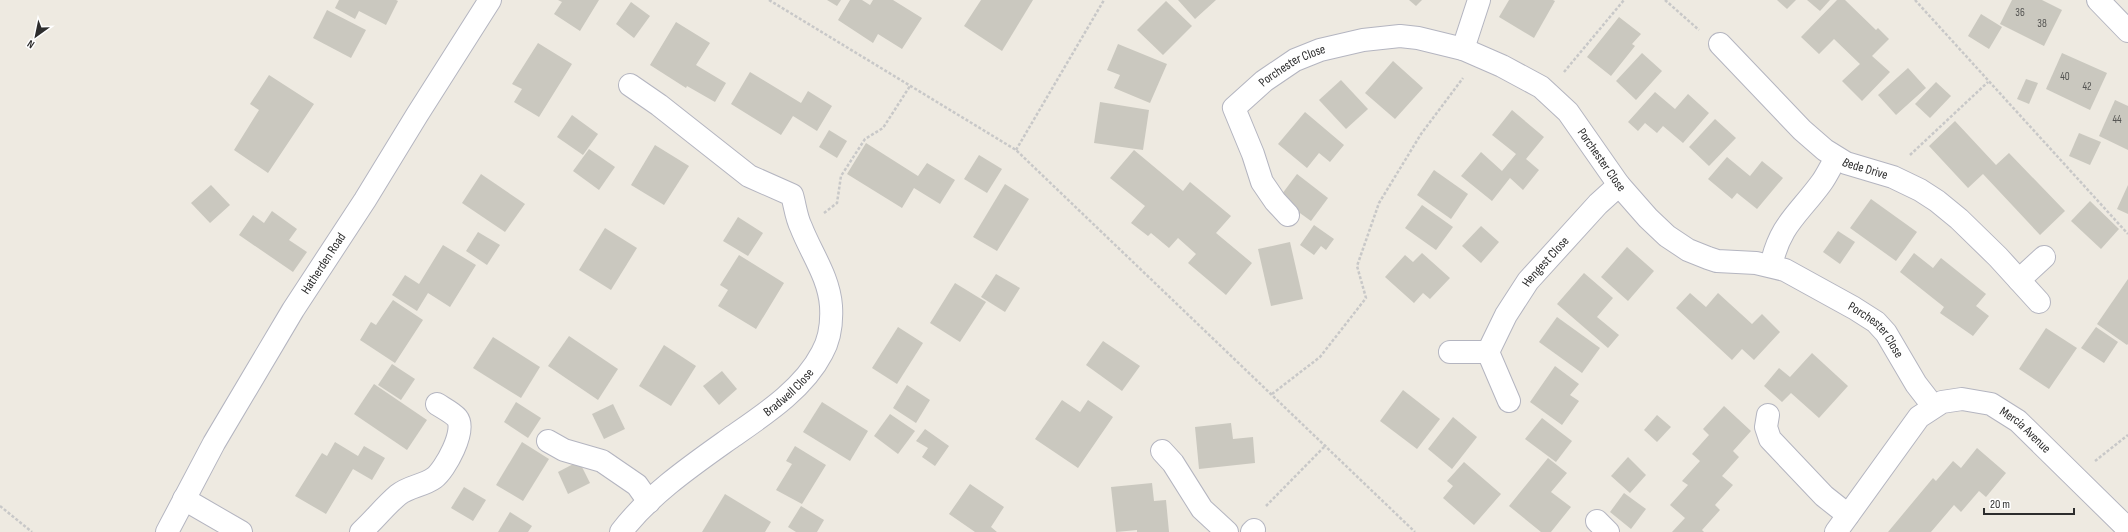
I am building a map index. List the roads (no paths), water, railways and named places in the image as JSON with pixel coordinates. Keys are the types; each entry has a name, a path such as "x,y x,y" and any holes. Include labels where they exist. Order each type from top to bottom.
{"street":[{"name":"Hatherden Road","path":"167,532 214,443 293,310 365,200 490,0"},
{"path":"1471,53 1479,0"},
{"path":"2098,0 2128,31"},
{"name":"Porchester Close","path":"1288,215 1275,201 1262,182 1253,154 1234,108 1264,81 1286,65 1320,50 1363,40 1400,36 1433,41 1471,53 1523,76 1547,92 1574,121 1619,185 1658,228 1688,250 1717,261 1771,266 1793,274 1876,322 1891,339 1916,384 1933,406"},
{"name":"Bede Drive","path":"1720,44 1813,140 1836,158 1854,166 1893,177 1920,190 1945,208 1998,257 2039,302"},
{"name":"Bradwell Close","path":"621,532 637,512 776,405 799,383 818,361 826,347 830,332 831,304 824,278 801,227 792,195 749,176 659,105 630,85"},
{"path":"1771,266 1779,239 1796,213 1822,182 1836,158"},
{"name":"Hengest Close","path":"1488,352 1506,315 1528,281 1598,204 1619,185"},
{"path":"2019,280 2044,257"},
{"path":"1450,352 1488,352 1509,401"},
{"name":"Mercia Avenue","path":"1842,524 1910,428 1925,411 1942,402 1962,399 1982,401 2001,409 2025,426 2128,529"},
{"path":"361,532 400,494 424,484 436,476 446,462 459,439 461,428 457,418 437,404"},
{"path":"1768,415 1766,427 1770,439 1824,496 1842,524"},
{"path":"548,441 564,450 602,461 637,485 649,502"},
{"path":"1162,451 1172,463 1202,509 1227,532"},
{"path":"184,499 241,532"}]}
